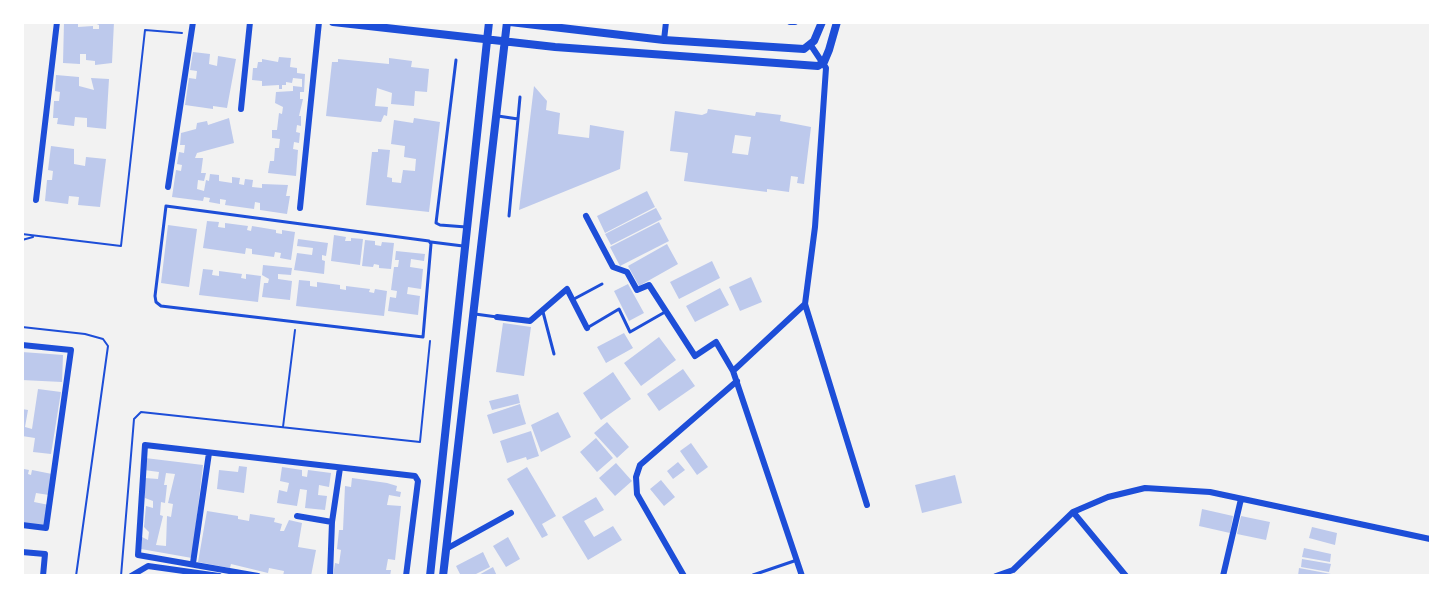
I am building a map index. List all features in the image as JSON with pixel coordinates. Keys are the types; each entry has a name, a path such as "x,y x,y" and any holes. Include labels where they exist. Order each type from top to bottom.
{"street":[{"path":"36,200 57,22"},
{"path":"168,187 193,22"},
{"path":"241,109 250,22"},
{"path":"300,208 319,22"},
{"path":"333,22 505,42 818,66 824,62 830,50 837,22"},
{"path":"430,576 489,22"},
{"path":"452,576 444,572 446,549 508,22 664,40 804,49 810,44 822,22"},
{"path":"597,32 598,22"},
{"path":"664,40 666,22"},
{"path":"790,22 795,22"},
{"path":"810,44 826,68 815,227 804,304 867,505"},
{"path":"586,216 613,267 627,272 638,290 649,285 695,356 716,342 733,371 802,576"},
{"path":"497,317 530,321 567,289 587,328"},
{"path":"733,371 804,304"},
{"path":"22,345 71,350 46,528 22,525"},
{"path":"684,576 637,494 636,477 640,465 736,381"},
{"path":"258,576 138,555 143,448 145,445 415,476 418,481 406,576"},
{"path":"194,564 209,453"},
{"path":"330,576 332,522 340,468"},
{"path":"996,576 1014,573 1072,512 1108,497 1145,488 1210,492 1431,538"},
{"path":"1223,576 1241,499"},
{"path":"1072,512 1126,576"},
{"path":"446,549 511,513"},
{"path":"297,516 332,522"},
{"path":"22,552 45,554 43,576"},
{"path":"131,576 148,566 219,576"}],"lane":[{"path":"456,60 436,223 466,227"},
{"path":"509,216 520,98"},
{"path":"496,116 518,119"},
{"path":"429,242 431,244 423,337 161,306 155,296 165,206 465,246"},
{"path":"572,300 602,284"},
{"path":"587,328 619,309 630,332 666,311"},
{"path":"542,310 554,354"},
{"path":"473,314 497,317"},
{"path":"753,575 796,560"}],"path":[{"path":"22,234 121,246 145,30 186,34"},
{"path":"22,240 36,236"},
{"path":"283,427 296,324"},
{"path":"22,327 85,334 103,339 108,346 76,576"},
{"path":"121,576 135,419 141,412 420,442 430,341"}],"building":[{"path":"64,22 78,22 78,27 93,26 93,29 99,29 99,25 92,22 114,22 112,63 95,65 95,61 86,60 86,54 80,54 80,64 63,63"},
{"path":"193,52 210,54 209,64 217,66 218,56 236,59 227,108 213,106 213,109 185,105 189,78 196,79 197,71 190,70"},
{"path":"279,57 291,58 290,67 297,68 297,73 305,74 304,92 300,92 300,99 303,99 299,116 301,116 301,126 297,125 296,132 300,133 299,143 294,142 293,149 298,150 296,176 268,173 270,161 274,161 275,148 279,148 280,139 272,138 272,130 277,130 279,113 282,114 283,107 275,103 276,92 293,91 293,86 302,87 302,79 293,78 292,83 286,82 286,85 282,85 282,89 279,89 279,85 262,86 262,81 252,80 253,68 257,68 258,62 262,62 262,59 278,62"},
{"path":"389,58 412,61 411,67 429,69 427,92 415,91 414,106 391,104 392,93 377,88 375,106 388,107 387,116 384,115 381,122 326,116 332,62 338,62 338,59 389,64"},
{"path":"56,75 79,77 79,86 94,90 91,78 109,79 106,129 87,127 87,118 75,117 74,126 57,124 58,118 53,118 54,101 59,101 60,92 55,91"},
{"path":"534,86 547,101 546,110 560,113 558,134 589,138 590,125 624,131 620,169 519,210"},
{"path":"708,109 755,116 756,112 781,115 780,121 811,127 804,184 797,183 798,177 791,176 789,192 767,189 767,192 684,181 688,153 670,151 675,111 702,115 707,113","holes":["735,135 751,137 748,155 732,153"]},
{"path":"229,118 234,143 197,153 195,158 203,158 201,173 206,173 204,181 198,180 197,189 204,191 210,174 219,175 219,181 232,183 232,177 240,178 239,184 244,185 245,179 253,180 252,187 262,188 262,184 288,185 286,196 290,196 287,214 260,210 260,203 255,202 254,209 225,205 226,200 220,199 220,204 209,202 210,198 204,197 203,201 172,197 176,170 181,171 182,165 177,164 179,152 184,153 185,145 180,145 181,133 196,129 197,123 207,121 208,125"},
{"path":"414,118 440,122 429,212 366,205 372,152 378,152 378,149 390,150 387,177 392,178 392,182 401,183 403,170 415,171 416,159 404,157 405,146 391,144 394,120 413,123"},
{"path":"51,146 74,149 74,164 85,166 86,157 106,159 100,207 78,205 79,197 69,196 68,204 45,201 47,180 52,180 53,171 48,170"},
{"path":"647,191 655,207 605,233 597,216"},
{"path":"656,208 662,219 611,245 605,234"},
{"path":"207,221 219,222 218,227 225,228 225,223 248,226 247,230 251,231 252,226 276,230 276,233 282,234 282,230 295,232 291,260 280,258 281,253 275,252 274,257 252,254 252,249 246,248 245,254 203,248"},
{"path":"659,222 669,241 620,266 610,247"},
{"path":"168,225 197,229 189,287 161,283"},
{"path":"334,235 346,237 345,241 351,241 351,238 363,239 360,265 331,261"},
{"path":"298,239 328,243 326,256 322,255 322,260 325,261 324,274 294,270 297,253 312,255 313,248 297,246"},
{"path":"365,240 375,241 375,245 381,246 382,242 394,243 391,269 379,268 379,265 374,264 373,267 362,266"},
{"path":"667,244 678,264 639,286 628,266"},
{"path":"396,251 425,254 424,261 411,259 410,267 423,269 421,289 408,287 407,294 420,296 418,315 388,311 390,297 396,298 397,291 391,290 394,267 398,267 399,260 395,260"},
{"path":"712,261 720,278 679,299 670,282"},
{"path":"263,265 292,268 291,275 278,274 278,279 292,281 290,300 262,297 264,283 268,283 269,279 262,275"},
{"path":"203,269 213,270 212,275 219,276 219,271 242,274 241,278 246,279 246,274 261,276 258,302 199,295"},
{"path":"751,277 762,302 740,311 729,287"},
{"path":"299,280 310,281 310,286 317,287 317,282 340,285 340,289 346,290 346,286 370,289 369,292 374,293 375,289 387,291 384,316 296,306"},
{"path":"628,284 644,313 629,321 614,291"},
{"path":"720,288 729,305 695,322 686,306"},
{"path":"503,323 531,327 524,376 496,372"},
{"path":"624,333 633,348 606,363 597,347"},
{"path":"659,337 676,360 641,386 624,363"},
{"path":"22,352 63,355 62,382 22,380"},
{"path":"683,369 695,386 659,411 647,394"},
{"path":"613,372 631,399 601,420 583,393"},
{"path":"38,389 61,392 51,454 33,452 35,438 22,436 22,409 28,410 25,427 32,429"},
{"path":"518,394 520,403 492,410 489,401"},
{"path":"520,404 526,424 493,434 487,415"},
{"path":"558,412 571,437 541,452 531,425"},
{"path":"607,422 629,447 617,458 594,433"},
{"path":"531,431 539,456 527,460 526,457 507,463 500,441"},
{"path":"596,438 613,458 597,472 580,452"},
{"path":"691,443 708,467 697,475 680,451"},
{"path":"145,458 203,465 192,558 141,549 142,537 148,540 149,532 144,527 146,506 153,508 153,501 145,498 145,478 158,479 159,472 144,470","holes":["166,473 175,474 168,503 173,504 171,517 167,516 166,546 156,545 163,516 160,515 161,502 165,503"]},
{"path":"678,462 685,470 673,479 667,471"},
{"path":"616,463 632,481 615,496 599,478"},
{"path":"239,466 247,467 244,493 217,489 219,470 238,472"},
{"path":"282,467 302,470 302,476 307,477 308,470 331,473 329,487 319,485 318,495 327,496 325,510 305,508 307,490 300,489 297,506 277,503 279,490 287,492 289,483 280,481"},
{"path":"527,467 556,516 542,524 548,535 542,538 507,479"},
{"path":"24,469 29,470 28,474 31,475 32,470 52,474 49,495 36,493 34,502 49,505 45,526 22,523"},
{"path":"955,475 962,503 922,513 915,485"},
{"path":"352,478 387,483 397,486 396,491 401,492 400,497 389,495 387,505 401,506 395,560 388,559 386,570 391,570 390,576 333,576 335,563 339,564 341,550 337,549 339,530 343,530 345,486 351,487"},
{"path":"661,480 675,497 664,506 650,489"},
{"path":"596,497 604,510 584,521 594,537 613,526 622,540 588,560 562,517"},
{"path":"1202,509 1233,516 1230,533 1199,526"},
{"path":"207,511 238,516 238,519 249,521 250,514 275,518 274,522 282,524 280,531 284,531 289,520 302,523 298,547 316,550 311,576 283,576 284,571 269,568 268,573 231,564 230,568 198,562"},
{"path":"1241,516 1270,522 1266,540 1237,534"},
{"path":"1312,527 1337,533 1335,545 1309,538"},
{"path":"508,537 520,559 506,567 493,546"},
{"path":"1304,548 1331,554 1330,562 1302,557"},
{"path":"483,552 490,567 472,576 461,576 456,566"},
{"path":"1302,559 1331,564 1329,572 1301,567"},
{"path":"493,567 497,576 477,576"},
{"path":"1299,568 1331,574 1331,576 1298,576"}]}
